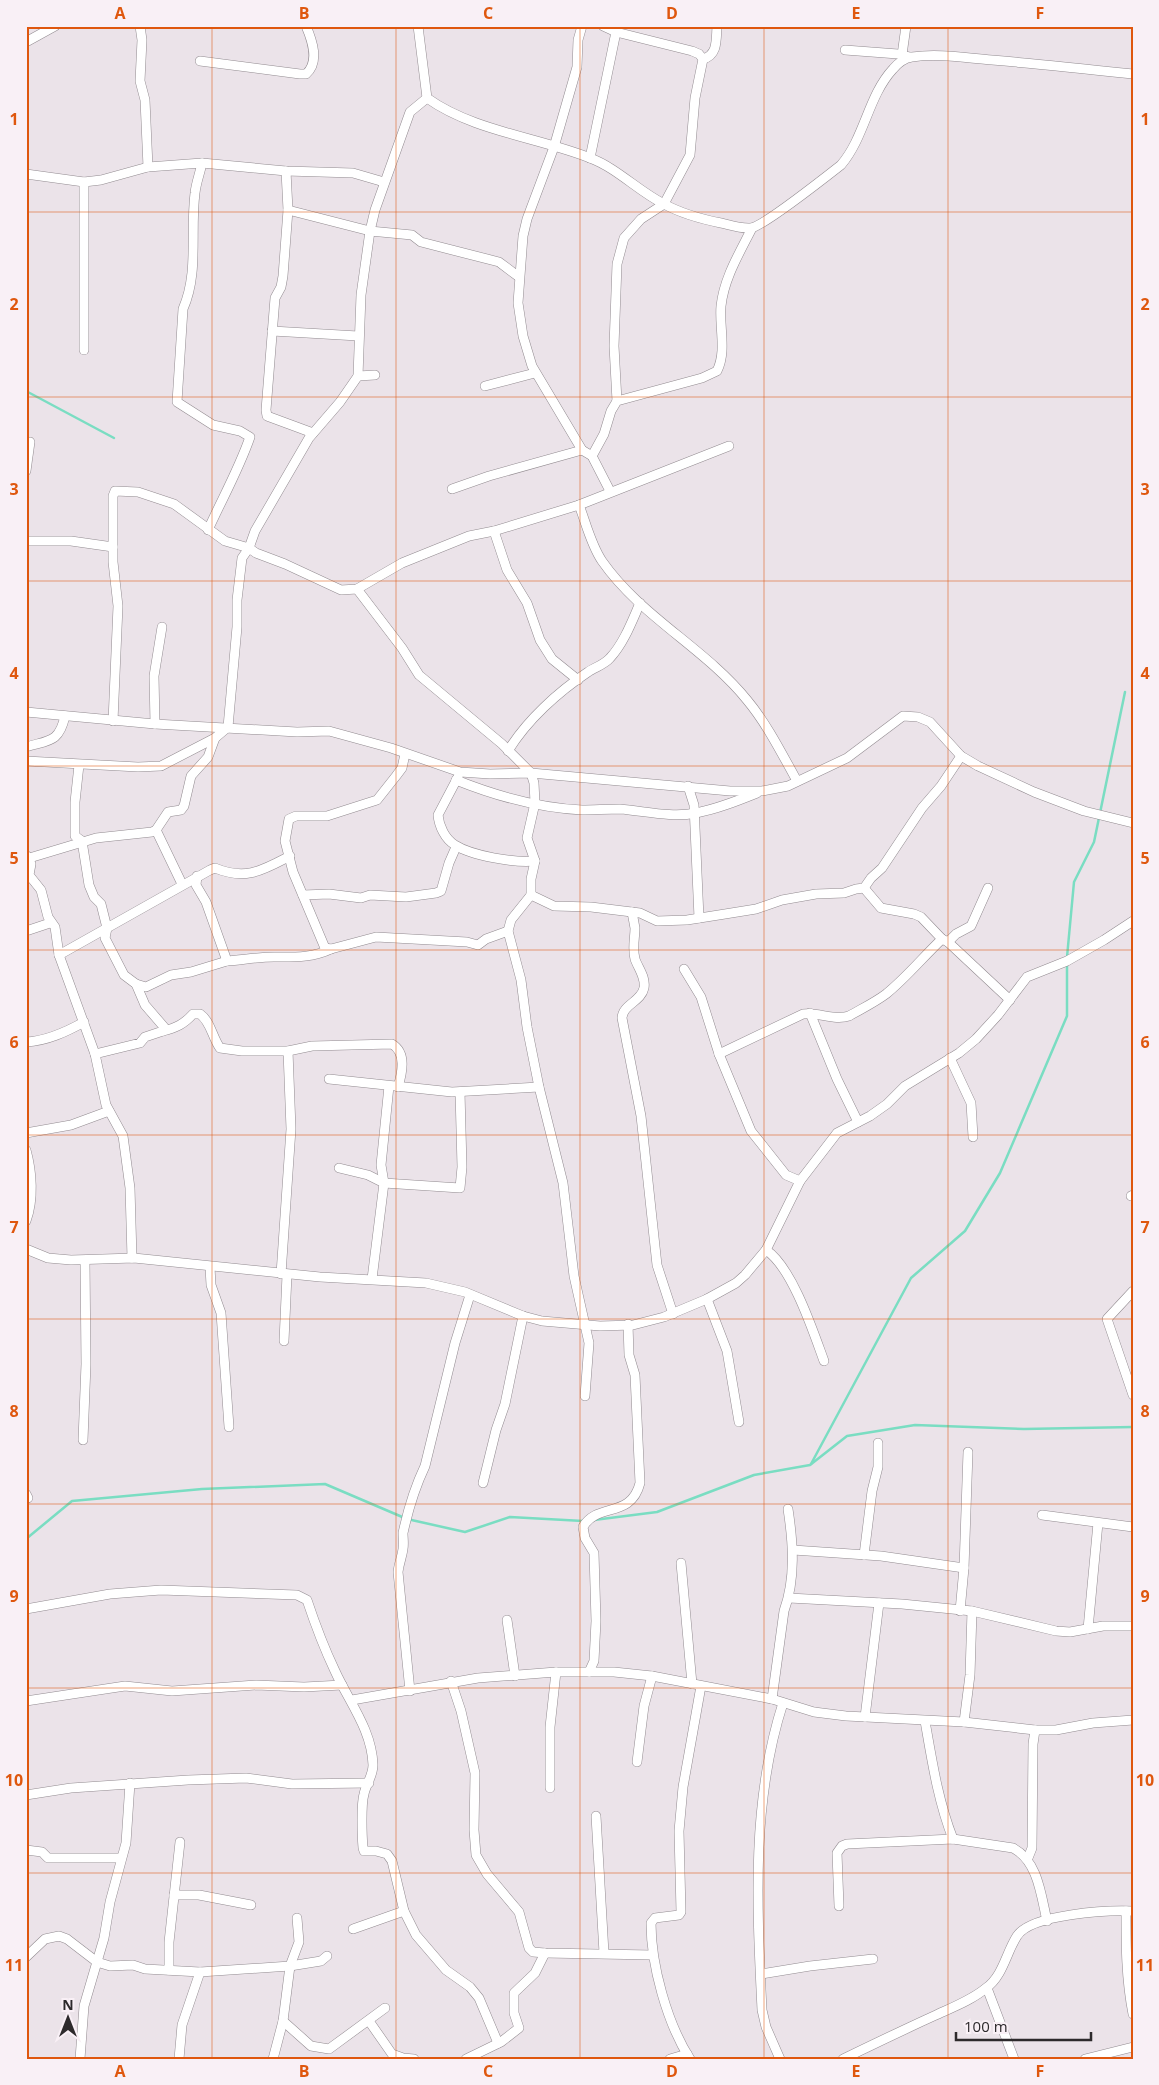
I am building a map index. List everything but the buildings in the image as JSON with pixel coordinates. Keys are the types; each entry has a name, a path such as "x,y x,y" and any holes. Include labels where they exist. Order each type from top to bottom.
{"street":[{"path":"26,42 55,26"},
{"path":"140,26 142,40 140,81 144,100 148,167"},
{"path":"200,61 306,74 313,64 314,50 306,26"},
{"path":"418,26 427,98 444,110 505,132 590,158 664,204 694,217 752,228"},
{"path":"582,26 578,40 577,67 554,146 527,219 523,236 518,302 523,336 535,373 582,450 592,456 610,492"},
{"path":"592,456 604,434 611,411 617,401 614,355 616,264 624,238 641,219 664,204 690,155 694,107 703,59 699,54 692,51 616,32 604,26"},
{"path":"703,59 709,57 714,52 718,26"},
{"path":"617,401 702,378 717,371 722,357 720,317 724,293 730,275 752,228 770,218 841,165 850,154 884,79 906,56 906,26"},
{"path":"590,158 616,32"},
{"path":"845,50 906,56 964,58 1133,74"},
{"path":"26,761 79,765 161,766 215,738 228,727 240,566 258,525 313,433 358,376 360,363 358,336 361,295 370,231 384,182 410,112 427,98"},
{"path":"202,162 195,193 192,278 188,298 183,309 176,402 213,425 240,431 250,437 241,462 232,476 208,530"},
{"path":"26,174 84,182 102,180 148,167 202,162 286,171 353,173 384,182"},
{"path":"286,171 288,210 283,284 275,298 266,410 268,416 313,433"},
{"path":"84,182 84,350"},
{"path":"288,210 370,231 412,235 421,242 499,262 519,277"},
{"path":"272,331 358,336"},
{"path":"485,386 535,373"},
{"path":"358,376 375,375"},
{"path":"26,471 30,442"},
{"path":"113,721 118,606 112,562 113,496 115,490 138,492 174,504 208,530 233,545 249,548 256,553 285,564 340,590 357,589 402,564 469,536 494,531 579,505 729,446"},
{"path":"452,490 489,476 582,450"},
{"path":"579,505 601,560 640,603 721,673 748,700 776,743 797,781"},
{"path":"494,531 507,570 526,603 540,640 552,659 578,680"},
{"path":"26,540 71,542 113,547"},
{"path":"357,589 402,648 419,675 469,715 508,751 531,773 534,783 535,803 527,838 535,861 531,879 532,895 511,920 508,931 521,980 526,1027 539,1087 563,1183 578,1301 586,1325 589,1343 585,1396"},
{"path":"508,751 525,727 578,680 611,657 628,630 640,603"},
{"path":"155,724 154,676 162,627"},
{"path":"26,712 155,724 339,733 405,754 458,776 479,789 535,803 580,810 620,809 667,814 694,814 726,806 762,790"},
{"path":"26,747 51,740 60,733 66,716"},
{"path":"458,776 481,773 531,773 730,791 778,789 847,758 903,716 918,717 930,722 961,756 978,766 1034,792 1084,811 1133,823"},
{"path":"132,1258 130,1188 123,1136 106,1105 95,1054 59,955 56,933 50,923 41,890 29,874 30,864 27,857 82,841 148,833 156,830 168,812 181,810 184,806 191,776 208,758 215,738"},
{"path":"331,949 325,948 322,943 293,872 285,841 289,819 296,816 327,816 377,800 402,768 405,754"},
{"path":"532,895 554,906 640,913 657,921 699,918 756,909 782,900 816,894 844,893 864,888 882,868 922,808 941,786 961,756"},
{"path":"79,765 74,820 75,836 82,841 89,885 94,897 101,904 107,928 105,938 124,975 136,984 146,987 171,975 191,972 227,961 272,957 304,957 322,954 331,949 376,937 467,942 478,945 486,939 508,931"},
{"path":"479,789 481,773"},
{"path":"458,776 438,815 442,830 450,841 456,846 505,860 535,861"},
{"path":"688,786 694,814 699,918"},
{"path":"156,830 182,884"},
{"path":"303,895 329,894 361,898 370,895 406,897 436,893 441,891 456,846"},
{"path":"59,955 196,876 216,868 225,872 253,874 290,856"},
{"path":"196,876 196,885 206,902 227,961"},
{"path":"864,888 881,908 921,917 1010,1000"},
{"path":"719,1054 799,1015 810,1013 842,1019 884,995 911,972 919,961 945,940 971,926 988,888"},
{"path":"632,912 635,927 634,954 642,974 644,989 640,997 624,1010 622,1018 641,1116 657,1265 673,1314"},
{"path":"26,931 50,923"},
{"path":"26,1249 48,1258 85,1261 132,1258 284,1274 426,1283 470,1295 523,1316 542,1321 600,1326 633,1325 673,1314 707,1299 736,1283 746,1275 766,1250 800,1181 837,1132 870,1116 887,1104 904,1086 950,1058 976,1039 1010,1000 1027,976 1066,961 1132,923"},
{"path":"684,970 701,997 719,1054 751,1131 786,1175 800,1181"},
{"path":"136,984 145,1005 164,1027 163,1031"},
{"path":"810,1013 837,1079 858,1122"},
{"path":"95,1054 140,1043 145,1037 175,1028 193,1014 200,1014 207,1019 214,1040 220,1048 242,1051 288,1051 312,1046 392,1044 400,1051 402,1061 393,1087 381,1165 384,1182 372,1279"},
{"path":"26,1042 36,1042 66,1032 84,1022"},
{"path":"284,1341 284,1274 291,1129 288,1051"},
{"path":"950,1058 971,1103 973,1137"},
{"path":"329,1079 393,1087 460,1092 539,1087"},
{"path":"339,1168 368,1175 384,1182 460,1188 462,1167 460,1092"},
{"path":"26,1133 71,1125 109,1111"},
{"path":"26,1150 30,1164 31,1189 26,1221"},
{"path":"766,1250 772,1254 792,1285 808,1317 824,1361"},
{"path":"83,1440 86,1364 85,1261"},
{"path":"210,1267 211,1285 221,1313 229,1427"},
{"path":"1133,1291 1107,1319 1133,1395"},
{"path":"410,1691 398,1572 399,1560 404,1548 403,1534 409,1508 417,1482 425,1466 455,1343 470,1295"},
{"path":"707,1299 727,1351 739,1422"},
{"path":"483,1482 496,1430 505,1404 523,1316"},
{"path":"590,1672 594,1661 596,1620 594,1553 585,1538 584,1528 591,1517 617,1509 633,1500 640,1483 635,1375 629,1355 628,1324"},
{"path":"864,1555 872,1491 878,1467 878,1443"},
{"path":"960,1611 964,1568 968,1452"},
{"path":"772,1699 784,1611 789,1598 793,1540 788,1509"},
{"path":"1042,1515 1133,1527"},
{"path":"1088,1629 1098,1523"},
{"path":"793,1550 864,1555 964,1568"},
{"path":"670,2059 689,2056 658,1982 652,1955 652,1920 679,1915 681,1912 679,1831 682,1787 696,1685 681,1563"},
{"path":"26,1609 50,1603 110,1594 161,1590 297,1595 307,1600 320,1639 363,1724 371,1752 373,1767 363,1796 362,1848 364,1851 376,1851 387,1854 392,1861 404,1911 416,1935 446,1970 470,1987 479,1998 498,2043"},
{"path":"789,1598 972,1611 1056,1631 1070,1632 1103,1626 1133,1626"},
{"path":"865,1717 879,1603"},
{"path":"964,1722 970,1675 972,1611"},
{"path":"507,1620 515,1676"},
{"path":"352,1700 410,1691 451,1682 556,1672 614,1672 652,1676 772,1699 814,1712 865,1717 964,1722 1035,1730 1056,1730 1093,1723 1133,1720"},
{"path":"550,1788 550,1727 556,1672"},
{"path":"637,1762 644,1706 652,1676"},
{"path":"451,1682 461,1711 475,1773 474,1830 476,1855 487,1874 519,1912 529,1948 532,1952 545,1953 652,1955"},
{"path":"26,1702 124,1686 172,1691 256,1685 304,1688 342,1685"},
{"path":"780,2059 766,2027 762,2010 758,1840 770,1750 783,1703"},
{"path":"925,1721 937,1784 953,1839"},
{"path":"1028,1858 1032,1848 1033,1744 1035,1730"},
{"path":"26,1795 130,1782 246,1778 292,1784 369,1783"},
{"path":"80,2059 84,2006 97,1962 126,1843 130,1782"},
{"path":"596,1816 604,1953"},
{"path":"839,1906 837,1853 842,1846 878,1841 953,1839 1013,1848 1028,1858 1039,1888 1047,1921"},
{"path":"169,1970 169,1942 180,1842"},
{"path":"26,1850 42,1852 48,1858 121,1858"},
{"path":"174,1895 199,1895 251,1905"},
{"path":"353,1929 404,1911"},
{"path":"843,2059 966,2001 987,1988 996,1978 1018,1933 1027,1927 1078,1914 1130,1911 1126,1952 1133,2014"},
{"path":"273,2059 284,2021 290,1966 299,1942 297,1918"},
{"path":"26,1957 45,1939 59,1936 67,1939 97,1962 110,1966 122,1964 145,1969 200,1972 290,1966 321,1961 327,1956"},
{"path":"466,2059 498,2043 519,2028 514,2013 514,1993 535,1973 545,1953"},
{"path":"760,1974 873,1959"},
{"path":"179,2059 182,2025 200,1972"},
{"path":"987,1988 1014,2059"},
{"path":"284,2021 311,2046 329,2049 385,2008"},
{"path":"369,2021 392,2054 414,2059"},
{"path":"1084,2059 1133,2047"}],"waterway":[{"path":"26,391 114,438"},
{"path":"1067,957 1074,882 1094,842 1125,692"},
{"path":"811,1464 911,1278 965,1231 1000,1173 1067,1016 1067,963"},
{"path":"594,1520 657,1512 754,1475 810,1465 847,1436 915,1425 1024,1429 1133,1427"},
{"path":"26,1539 72,1501 202,1489 325,1484 407,1519 465,1532 510,1517 583,1521"}]}
